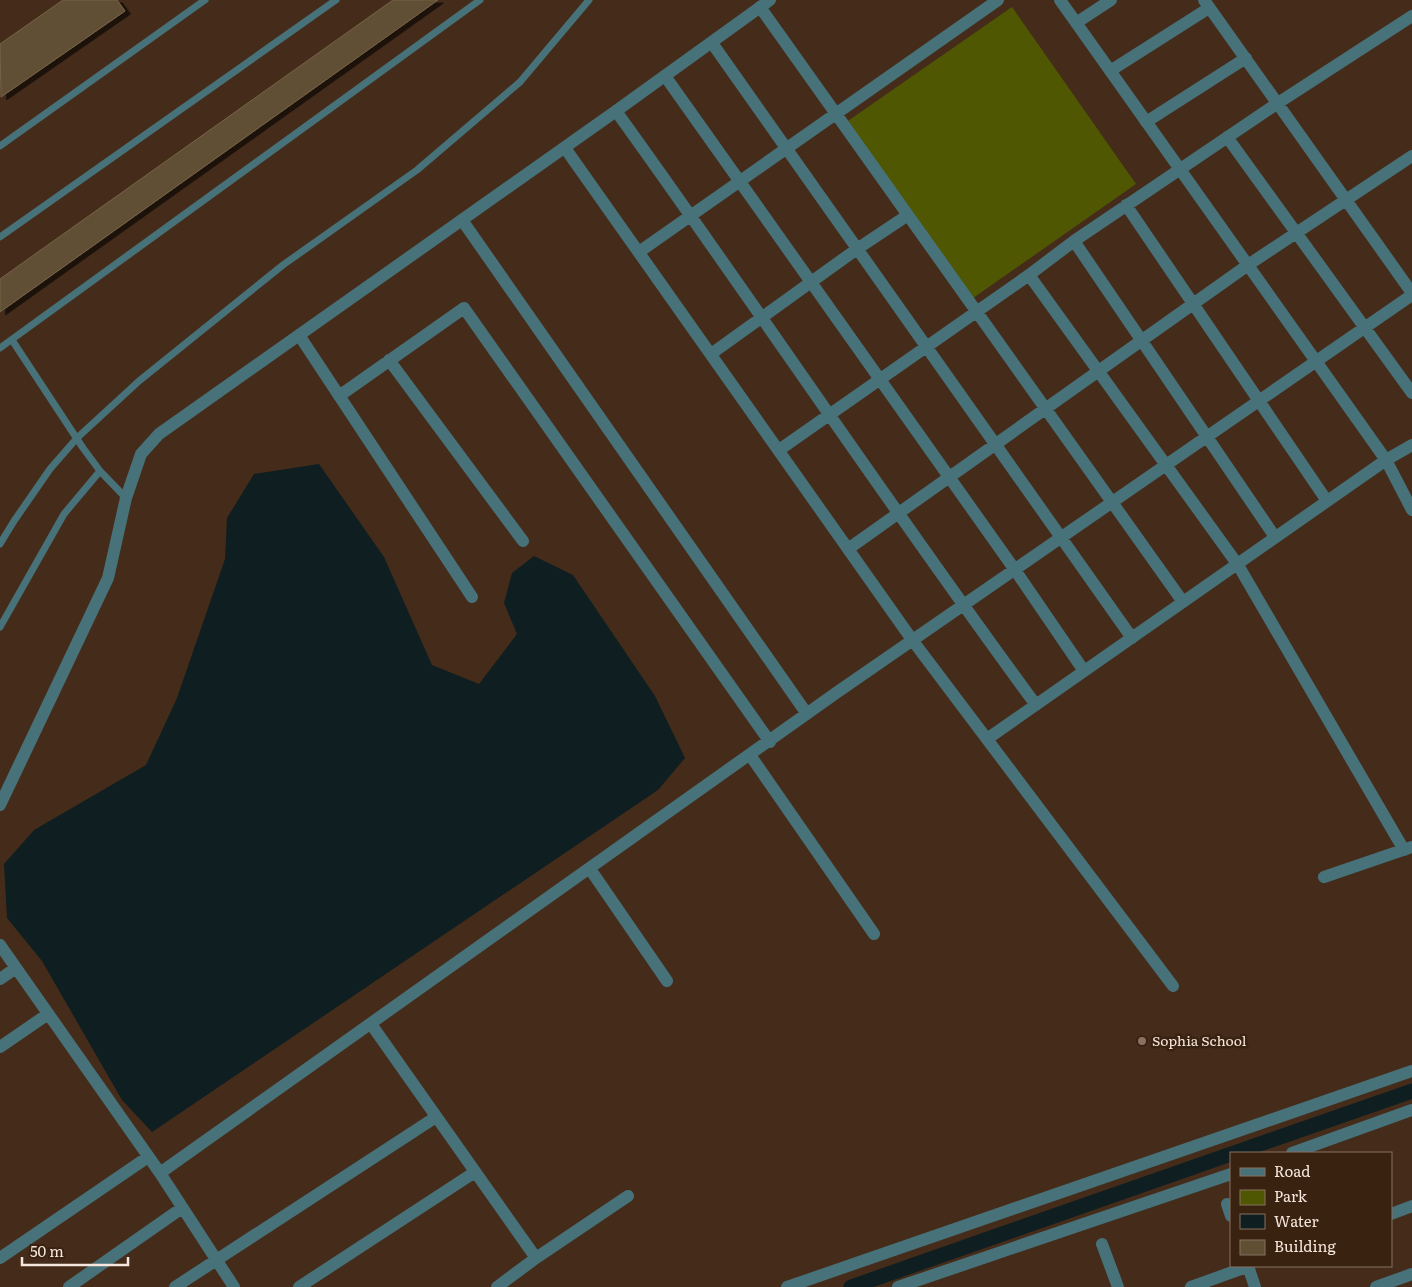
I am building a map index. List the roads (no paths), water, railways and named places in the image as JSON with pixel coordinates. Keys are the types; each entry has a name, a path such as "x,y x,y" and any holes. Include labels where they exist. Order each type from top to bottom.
{"street":[{"path":"639,252 998,0"},
{"path":"1060,0 1386,460 1412,510"},
{"path":"1076,23 1111,0"},
{"path":"0,805 108,578 126,498 141,454 159,434 616,112 765,3 836,113 1183,602"},
{"path":"160,1173 807,714 1412,294 1207,4 1110,71"},
{"path":"779,450 1126,205 1412,16"},
{"path":"712,43 1132,638"},
{"path":"1146,122 1246,58"},
{"path":"665,76 1016,570 1084,671"},
{"path":"616,112 691,215 963,606 1036,705"},
{"path":"1227,137 1412,392"},
{"path":"565,148 913,641 1173,986"},
{"path":"848,549 1192,304 1412,156"},
{"path":"1126,205 1327,501"},
{"path":"711,354 908,215"},
{"path":"462,220 807,714"},
{"path":"1074,241 1275,537"},
{"path":"1029,275 1238,565 1408,849 1324,877"},
{"path":"339,396 464,308 770,742"},
{"path":"299,335 472,597"},
{"path":"389,360 523,541"},
{"path":"987,739 1386,460 1412,445"},
{"path":"750,755 874,934"},
{"path":"590,869 667,981"},
{"path":"0,945 160,1173 234,1287"},
{"path":"0,979 16,968"},
{"path":"0,1047 48,1014"},
{"path":"371,1024 536,1258"},
{"path":"787,1287 1412,1071"},
{"path":"1295,1152 1412,1110"},
{"path":"175,1287 436,1117"},
{"path":"0,1258 148,1156"},
{"path":"299,1287 475,1172"},
{"path":"898,1287 1230,1174"},
{"path":"497,1287 536,1258 628,1196"},
{"path":"1392,1214 1412,1206"},
{"path":"69,1287 182,1208"},
{"path":"1102,1244 1118,1287"},
{"path":"1191,1287 1246,1267"},
{"path":"1249,1267 1256,1287"},
{"path":"1376,1287 1412,1274"}],"lane":[{"path":"0,146 206,0"},
{"path":"0,237 336,0"},
{"path":"0,348 480,0"},
{"path":"0,544 50,470 77,438 139,381 283,265 417,170 491,107 520,82 589,0"},
{"path":"12,340 100,471 126,498"},
{"path":"0,627 64,514 100,471"}],"water":[{"path":"319,464 384,557 432,665 479,684 517,634 504,603 512,573 534,556 573,575 655,696 685,758 658,790 152,1132 122,1100 42,961 7,918 4,864 34,830 146,765 177,698 225,559 227,518 254,474"}],"waterway":[{"path":"1237,1152 1412,1091"},
{"path":"851,1287 1230,1154"}],"place":[{"name":"Sophia School","path":"1142,1041"}]}
